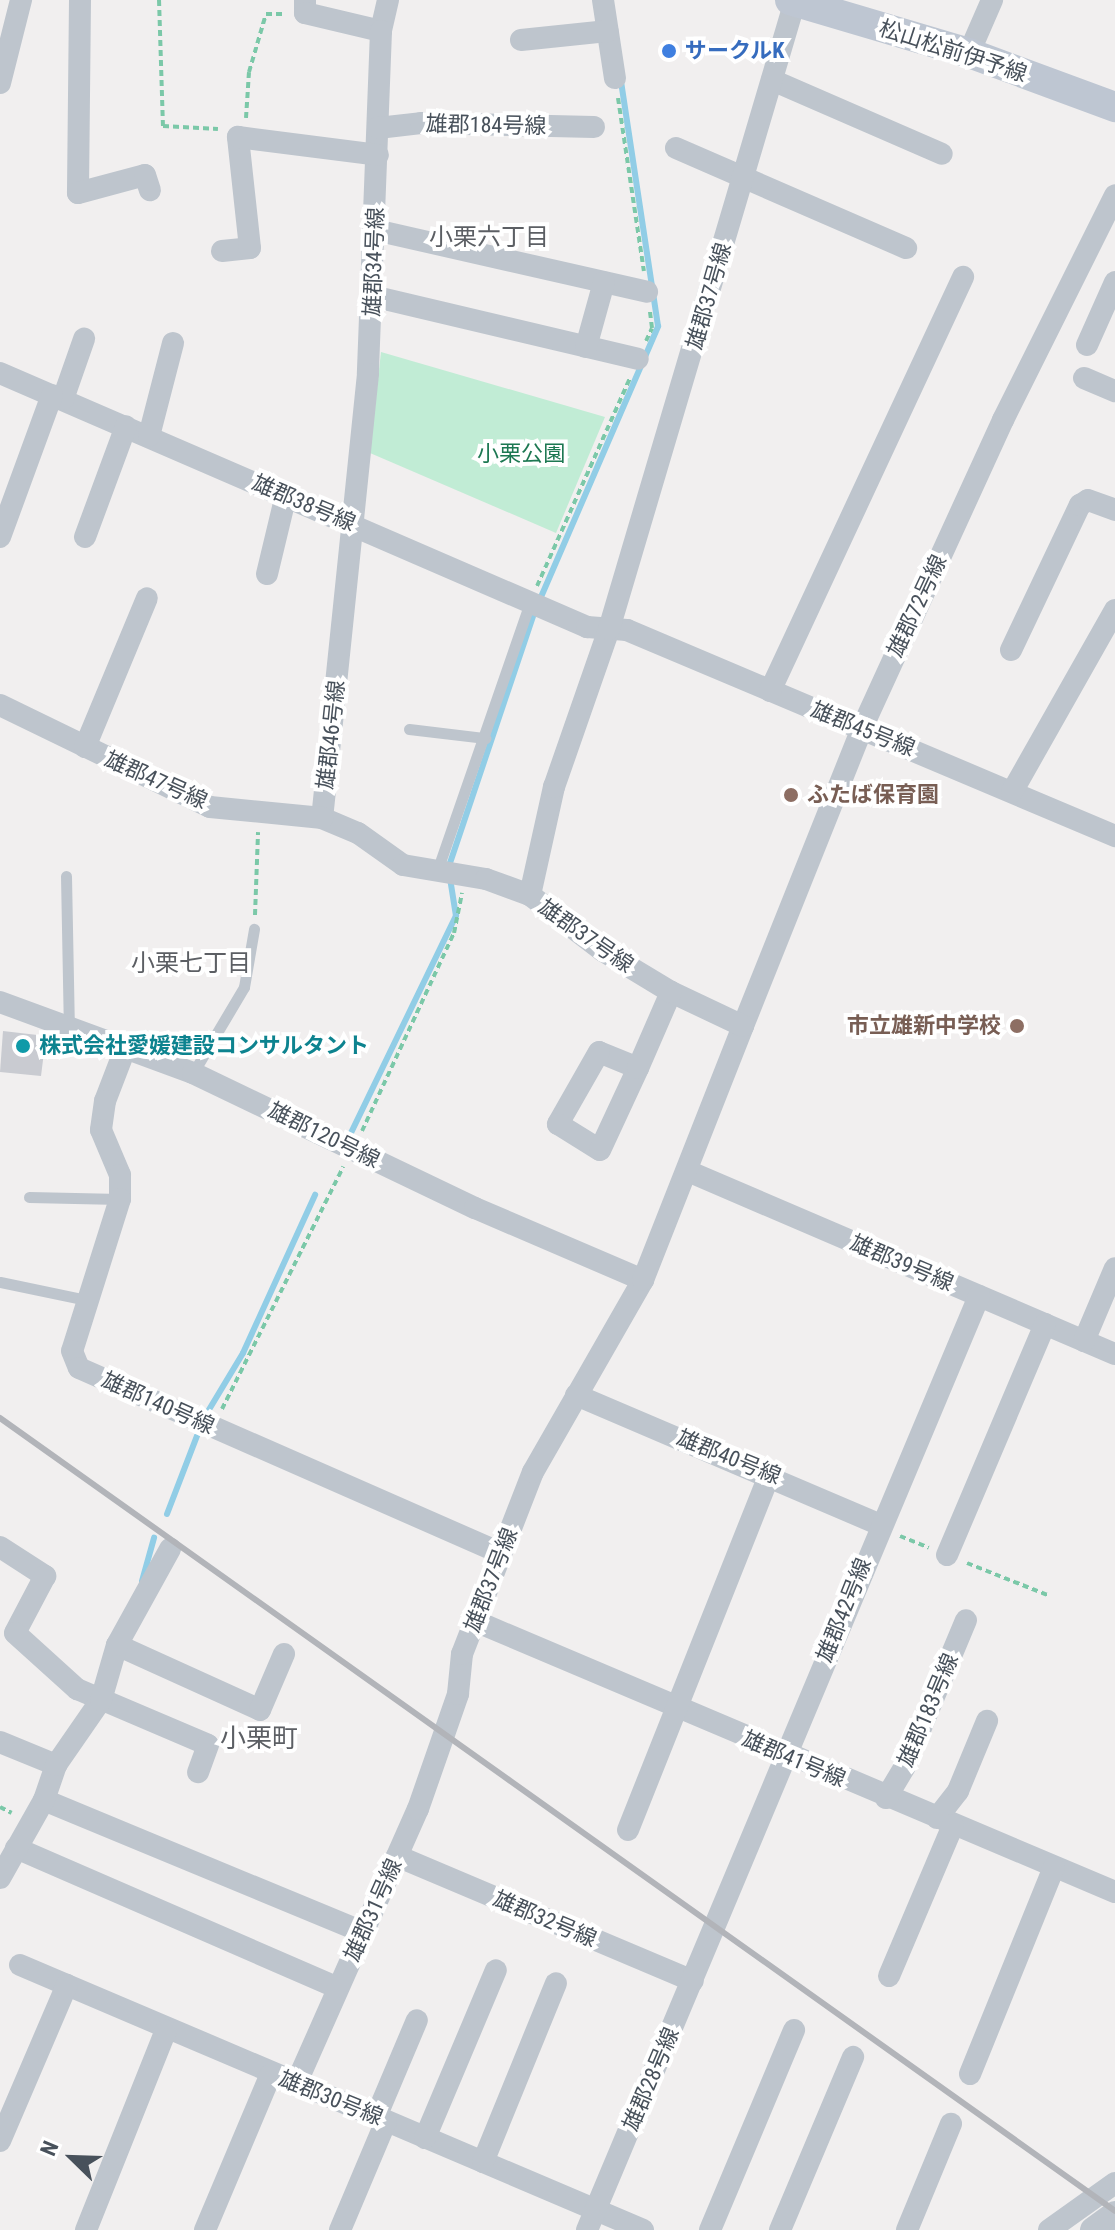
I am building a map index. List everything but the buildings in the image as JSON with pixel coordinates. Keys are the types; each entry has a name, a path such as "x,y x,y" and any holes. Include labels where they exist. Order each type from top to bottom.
{"main road":[{"name":"松山松前伊予線","path":"793,1 969,53 1115,107"}],"street":[{"path":"0,83 21,0"},
{"path":"80,0 78,193 145,175 150,190"},
{"name":"雄郡34号線","path":"353,523 372,296 381,31 388,0"},
{"path":"603,0 615,78"},
{"path":"969,53 992,0"},
{"name":"雄郡37号線","path":"443,1735 475,1621 533,1472 643,1280 690,1172 743,1026 671,992 603,951 530,895 554,787 609,629 745,176 793,1"},
{"path":"305,7 381,31"},
{"path":"521,40 608,31"},
{"path":"772,80 942,154"},
{"name":"雄郡184号線","path":"378,128 421,123 594,127"},
{"path":"222,251 250,248 241,137 378,155"},
{"path":"676,148 906,248"},
{"name":"雄郡72号線","path":"743,1026 862,728 1003,420 1115,195"},
{"path":"375,230 647,292"},
{"path":"770,691 963,277"},
{"path":"586,347 604,282"},
{"path":"1087,345 1115,282"},
{"path":"372,296 638,359"},
{"path":"0,537 84,339"},
{"path":"149,436 173,343"},
{"name":"雄郡38号線","path":"0,373 353,523 587,627 609,629"},
{"path":"1084,378 1115,391"},
{"path":"85,537 126,426"},
{"path":"267,574 276,554 286,495"},
{"path":"1011,650 1080,505 1088,500 1115,510"},
{"name":"雄郡46号線","path":"353,523 322,818 358,833 403,865 486,879 530,895"},
{"path":"85,747 147,598"},
{"path":"1012,792 1115,610"},
{"name":"雄郡45号線","path":"609,629 627,630 1115,836"},
{"name":"雄郡47号線","path":"0,705 210,807 322,818"},
{"path":"638,1068 671,992"},
{"name":"雄郡120号線","path":"0,1002 193,1073 475,1208 643,1280"},
{"name":"雄郡140号線","path":"125,1049 105,1101 101,1130 120,1175 120,1199 72,1351 79,1368 500,1553"},
{"name":"雄郡39号線","path":"690,1172 1115,1354"},
{"path":"1084,1341 1115,1268"},
{"name":"雄郡42号線","path":"716,1927 782,1755 979,1296"},
{"path":"947,1555 1045,1324"},
{"name":"雄郡40号線","path":"576,1395 770,1473 879,1524"},
{"path":"628,1830 770,1473"},
{"path":"0,1547 45,1576 15,1633 77,1689 208,1745 198,1772"},
{"path":"0,1878 44,1800 56,1765 101,1700 117,1645 170,1549"},
{"name":"雄郡183号線","path":"886,1798 905,1766 966,1620"},
{"name":"雄郡41号線","path":"475,1621 782,1755 1115,1892"},
{"path":"117,1645 260,1710 284,1654"},
{"path":"889,1976 945,1822 987,1721"},
{"name":"雄郡31号線","path":"296,2084 397,1856 443,1735"},
{"path":"0,1742 56,1765"},
{"path":"44,1800 363,1932"},
{"path":"16,1848 338,1988"},
{"name":"雄郡32号線","path":"397,1856 693,1981"},
{"path":"970,2074 1054,1867"},
{"name":"雄郡28号線","path":"591,2220 716,1927"},
{"name":"雄郡30号線","path":"20,1965 166,2030 483,2162 591,2220 643,2230"},
{"path":"425,2138 496,1970"},
{"path":"483,2162 556,1983"},
{"path":"0,2141 67,1985"},
{"path":"340,2230 417,2020"},
{"path":"86,2230 166,2030"},
{"path":"710,2230 794,2030"},
{"path":"780,2230 853,2057"},
{"path":"205,2230 271,2074"},
{"path":"907,2230 951,2124"},
{"path":"1049,2230 1115,2183"},
{"path":"1093,2230 1115,2214"}],"lane":[{"path":"436,872 530,603"},
{"path":"409,729 485,738"},
{"path":"66,876 69,1027"},
{"path":"193,1073 244,987 254,929"},
{"path":"29,1197 120,1199"},
{"path":"0,1282 87,1300"}],"path":[{"path":"159,0 163,126 228,130 241,137 249,72 266,14 305,7"},
{"path":"254,929 259,811"}],"green space":[{"name":"小栗公園","path":"381,352 605,417 556,533 370,453"}],"waterway":[{"path":"541,597 658,326 621,81"},
{"path":"450,863 534,613"},
{"path":"349,1137 456,916 450,880"},
{"path":"207,1413 243,1353 315,1195"},
{"path":"167,1514 200,1428"},
{"path":"142,1581 154,1538"}],"railway":[{"path":"0,1418 1115,2211"}],"place":[{"name":"サークルK","path":"669,51"},
{"name":"ふたば保育園","path":"791,795"},
{"name":"市立雄新中学校","path":"1017,1026"},
{"name":"株式会社愛媛建設コンサルタント","path":"23,1046"}],"district":[{"name":"小栗六丁目","path":"489,238"},
{"name":"小栗七丁目","path":"191,964"},
{"name":"小栗町","path":"259,1739"}]}
